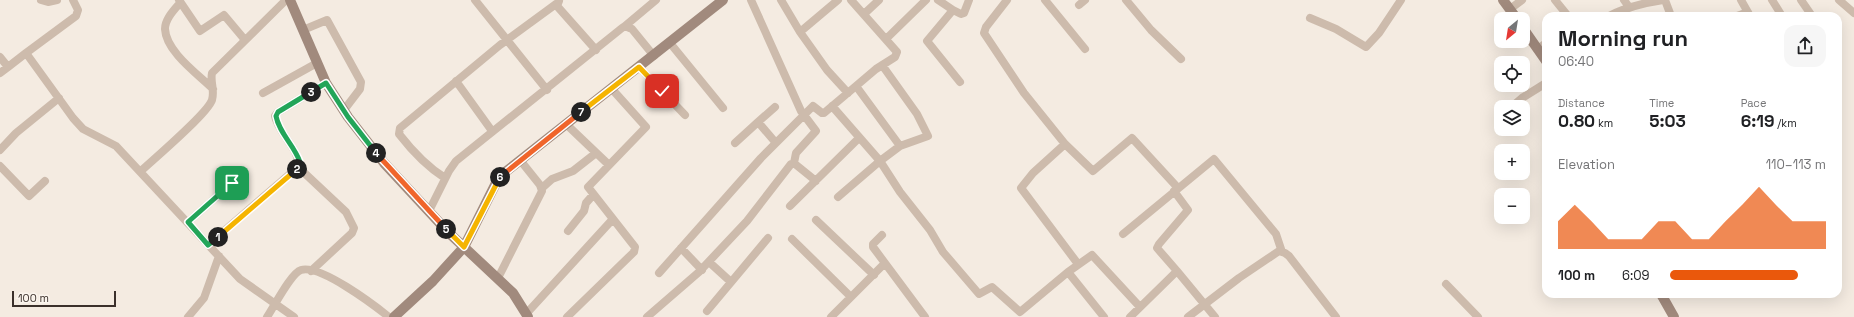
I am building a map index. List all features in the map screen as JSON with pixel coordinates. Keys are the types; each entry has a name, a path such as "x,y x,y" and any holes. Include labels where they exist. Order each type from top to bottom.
{"street":[{"path":"42,0 48,2 57,0"},
{"path":"0,73 76,16 78,10 73,0"},
{"path":"141,171 209,106 214,89 211,80 212,73 286,0"},
{"path":"290,0 326,83 344,110 384,163 464,247 485,265 513,293 527,316 612,220"},
{"path":"475,0 506,41 547,90"},
{"path":"429,211 445,178 456,161 492,131 547,90 656,0"},
{"path":"394,317 433,281 464,247 500,177 723,0"},
{"path":"647,317 702,270 747,221 791,164 794,163 796,153 816,132 803,115 751,0"},
{"path":"781,0 800,32 826,70 848,93"},
{"path":"800,32 838,0"},
{"path":"659,273 803,115 813,106 823,113 882,65 897,55 896,50 852,0"},
{"path":"864,14 879,0"},
{"path":"886,39 926,0"},
{"path":"938,0 962,14 969,0"},
{"path":"1006,0 986,27 984,33 1024,94 1065,144 1093,171 1132,138 1176,190 1188,210 1157,248 1206,303 1215,317"},
{"path":"1045,0 1085,49"},
{"path":"1126,0 1151,30 1180,60"},
{"path":"1310,18 1336,29 1366,47 1379,33 1402,0"},
{"path":"1503,0 1512,12"},
{"path":"1510,9 1522,0"},
{"path":"1555,0 1565,12"},
{"path":"1624,0 1629,7"},
{"path":"1618,12 1629,7 1664,0 1668,12"},
{"path":"1741,0 1748,12"},
{"path":"1772,0 1780,12"},
{"path":"1801,0 1809,12"},
{"path":"1839,0 1854,13"},
{"path":"214,89 177,55 168,38 165,30 167,22 180,1 200,31 224,15 245,40"},
{"path":"445,178 423,162 399,131 402,125 506,41 558,2 596,50"},
{"path":"953,10 927,42 960,82"},
{"path":"302,30 327,20 361,82 360,89 344,110"},
{"path":"625,26 632,29 654,56"},
{"path":"1530,35 1542,46"},
{"path":"670,43 723,108"},
{"path":"26,53 83,129 116,146 141,171 240,279 294,317"},
{"path":"0,57 8,67"},
{"path":"263,92 317,63"},
{"path":"838,197 900,146 928,136 916,114 882,65"},
{"path":"639,67 685,115"},
{"path":"456,81 492,131"},
{"path":"208,245 298,167 300,162 297,155 284,135 276,116 278,112 326,83"},
{"path":"856,86 900,146"},
{"path":"1520,100 1542,86"},
{"path":"567,317 634,252 635,247 588,189 588,186 646,127 611,88"},
{"path":"0,150 16,133 59,98"},
{"path":"832,106 880,161 900,192 930,230 942,252 979,294 992,287 1020,312 1088,256 1093,256 1140,307"},
{"path":"735,143 775,107"},
{"path":"758,122 776,143"},
{"path":"566,124 596,154 609,164"},
{"path":"790,206 859,138"},
{"path":"1065,144 1033,173 1021,188 1078,264"},
{"path":"495,275 524,228 542,188 552,179 573,171 596,154"},
{"path":"520,160 542,188"},
{"path":"1123,234 1176,190 1216,160 1276,234 1282,252 1289,256 1336,317"},
{"path":"794,163 816,181"},
{"path":"0,166 29,196 45,181"},
{"path":"298,167 346,212 354,228 352,233 311,271"},
{"path":"188,222 232,183"},
{"path":"568,231 584,211 586,203 593,195"},
{"path":"816,220 874,275"},
{"path":"882,236 873,246 925,317"},
{"path":"707,311 768,238"},
{"path":"792,239 851,297"},
{"path":"681,248 702,270"},
{"path":"1188,317 1274,254 1282,252"},
{"path":"188,317 204,298 219,256"},
{"path":"709,262 731,282"},
{"path":"831,317 885,263"},
{"path":"267,317 293,276 300,270 311,271 349,288 389,317"},
{"path":"1130,317 1176,271"},
{"path":"1068,272 1104,317"},
{"path":"1446,284 1478,317"},
{"path":"1663,298 1674,317"}],"route":[{"path":"232,183 188,222 208,245 298,167 300,162 297,155 284,135 276,120 276,116 278,112 326,83 348,117 384,163 449,233 464,247 500,177 542,142 639,67 662,91"}]}
